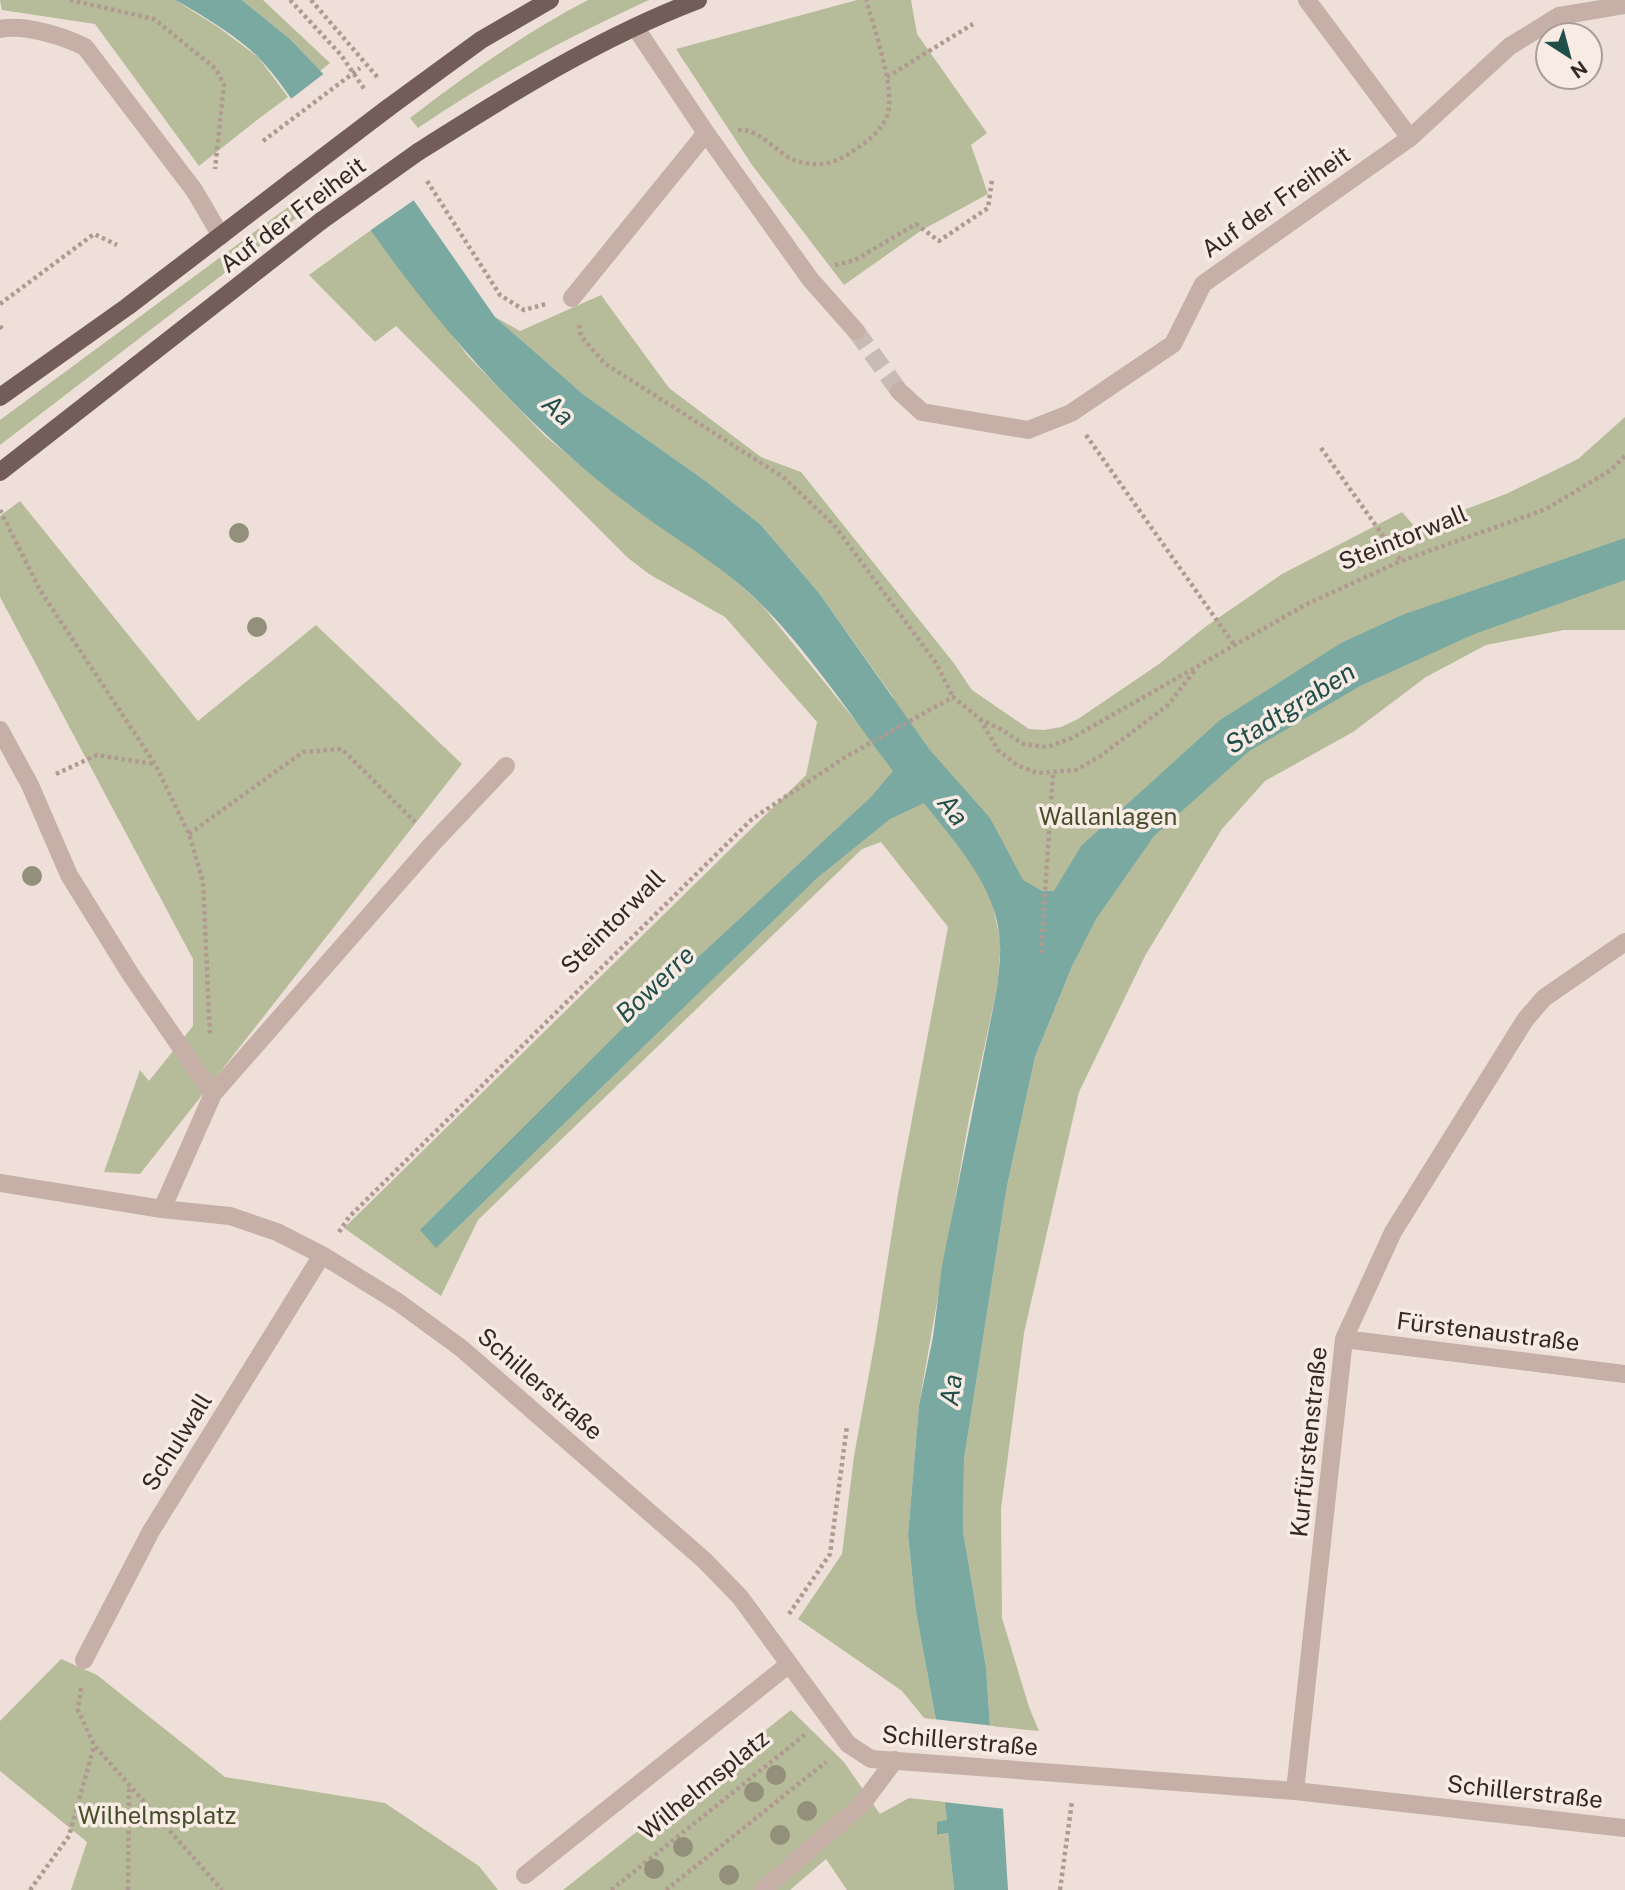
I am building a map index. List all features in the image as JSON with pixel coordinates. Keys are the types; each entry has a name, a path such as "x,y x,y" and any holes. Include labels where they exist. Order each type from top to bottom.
{"main road":[{"name":"Auf der Freiheit","path":"0,397 127,307 392,104 481,40 550,0"},
{"name":"Auf der Freiheit","path":"0,472 321,221 418,152 524,85 635,27 698,0"}],"street":[{"path":"1307,0 1410,138"},
{"name":"Auf der Freiheit","path":"899,391 922,412 1028,430 1071,413 1173,344 1203,284 1410,138 1510,46 1559,16 1625,5"},
{"path":"0,29 12,26 69,39 85,47 194,190 221,236"},
{"path":"635,27 706,133 810,279 856,331"},
{"path":"572,298 706,133"},
{"path":"0,730 30,785 69,875 131,975 213,1094"},
{"path":"162,1209 213,1094 433,843 506,766"},
{"name":"Kurfürstenstraße","path":"1295,1791 1345,1339 1393,1232 1525,1020 1544,998 1625,942"},
{"name":"Schillerstraße","path":"0,1183 162,1209 230,1216 277,1232 322,1255 398,1302 461,1348 705,1560 740,1597 848,1744 871,1759 1295,1791 1625,1828"},
{"name":"Schulwall","path":"84,1660 151,1531 322,1255"},
{"name":"Fürstenaustraße","path":"1345,1339 1625,1374"},
{"path":"525,1875 788,1665"},
{"path":"763,1890 862,1804 895,1760"}],"path":[{"path":"70,0 154,19 216,69 224,85 214,175"},
{"path":"311,0 392,104"},
{"path":"706,133 743,129 766,141 792,160 820,166 845,156 872,139 889,114 887,77 866,0"},
{"path":"887,77 973,23"},
{"path":"263,141 360,68"},
{"path":"810,279 836,264 855,260 916,224 939,241 988,208 992,180"},
{"path":"0,304 94,234 117,245"},
{"path":"496,289 500,295 524,310 572,298 581,336 604,363 783,477 834,525 936,663 953,697"},
{"path":"1071,413 1235,646"},
{"path":"1321,448 1401,561"},
{"name":"Steintorwall","path":"322,1255 349,1217 752,819 847,756 953,697 980,719 1004,730 1023,744 1047,747 1072,738 1305,606 1401,561 1546,509 1611,470 1625,456"},
{"path":"0,510 40,590 155,764 189,834 203,882 210,1038"},
{"name":"Steintorwall","path":"980,719 998,750 1017,765 1037,773 1053,774 1076,770 1099,757 1168,705 1198,666"},
{"path":"189,834 303,751 342,749 409,815 433,843"},
{"path":"30,785 97,755 155,764"},
{"path":"1041,953 1053,774"},
{"path":"771,1640 830,1554 847,1426"},
{"path":"84,1660 78,1710 94,1745 222,1890"},
{"name":"Wilhelmsplatz","path":"611,1890 826,1716"},
{"path":"666,1890 848,1744"},
{"path":"30,1890 69,1836 94,1745"},
{"path":"1060,1890 1076,1775"},
{"path":"128,1786 128,1890"}],"green space":[{"path":"0,0 175,0 258,57 288,97 199,166 95,24 2,10"},
{"path":"242,0 263,0 330,63 320,71 290,39"},
{"path":"588,0 649,0 531,59 418,128 410,118 519,40"},
{"path":"857,0 911,0 917,34 987,133 971,145 988,194 922,230 844,285 752,165 676,49"},
{"path":"303,196 311,207 0,445 0,420"},
{"name":"Wallanlagen","path":"371,230 468,356 545,436 628,504 724,570 761,604 855,720 893,697 819,593 761,525 707,482 584,395 495,317 520,331 601,295 669,388 761,457 801,472 953,662 972,690 1029,729 1061,727 1078,719 1282,574 1402,512 1416,528 1506,494 1578,459 1625,417 1625,630 1564,630 1486,645 1426,677 1353,732 1265,781 1222,829 1146,954 1079,1092 1024,1333 1001,1509 1002,1618 1039,1731 990,1726 986,1667 963,1531 964,1459 1007,1186 1035,1057 1073,964 993,907 1001,943 997,988 969,1119 919,1405 908,1535 916,1612 936,1720 924,1718 902,1691 798,1619 842,1554 854,1456 898,1194 948,927 881,842 862,849 478,1220 441,1296 344,1228 806,775 817,722 725,617 649,574 628,558 396,326 375,342 309,275"},
{"path":"20,501 198,721 316,625 462,764 140,1174 104,1172 140,1070 149,1081 193,1026 193,959 0,597 0,516"},
{"name":"Wilhelmsplatz","path":"61,1659 97,1675 225,1777 385,1803 479,1866 498,1890 71,1890 87,1842 0,1771 0,1721"},
{"path":"791,1710 844,1762 880,1814 909,1798 946,1802 947,1820 938,1835 948,1833 954,1890 847,1890 826,1859 790,1890 563,1890"}],"water":[{"path":"175,0 242,0 290,39 332,83 495,317 584,395 707,482 761,525 819,593 929,749 990,818 1023,880 1042,891 1054,891 1081,846 1220,720 1341,643 1402,615 1625,538 1625,580 1472,635 1360,686 1248,752 1154,836 1096,919 1073,964 1035,1057 1007,1186 964,1459 963,1531 986,1667 990,1726 1003,1808 1008,1890 954,1890 948,1833 937,1835 937,1822 947,1820 936,1720 916,1612 908,1535 919,1405 933,1337 942,1266 997,988 1000,961 998,925 984,886 962,851 924,803 890,819 817,878 436,1248 420,1230 640,1011 871,797 893,771 812,663 760,603 729,576 591,475 522,412 490,378 429,307 372,232 276,78 241,42"}],"pier":[{"path":"326,72 417,198 368,232 303,122 287,102"},
{"path":"933,1719 994,1726 1006,1809 943,1802"}],"tunnel":[{"path":"856,331 899,391"}],"water label":[{"name":"Aa","path":"558,410"},
{"name":"Stadtgraben","path":"1290,708"},
{"name":"Aa","path":"953,810"},
{"name":"Bowerre","path":"655,984"},
{"name":"Aa","path":"951,1390"}]}
